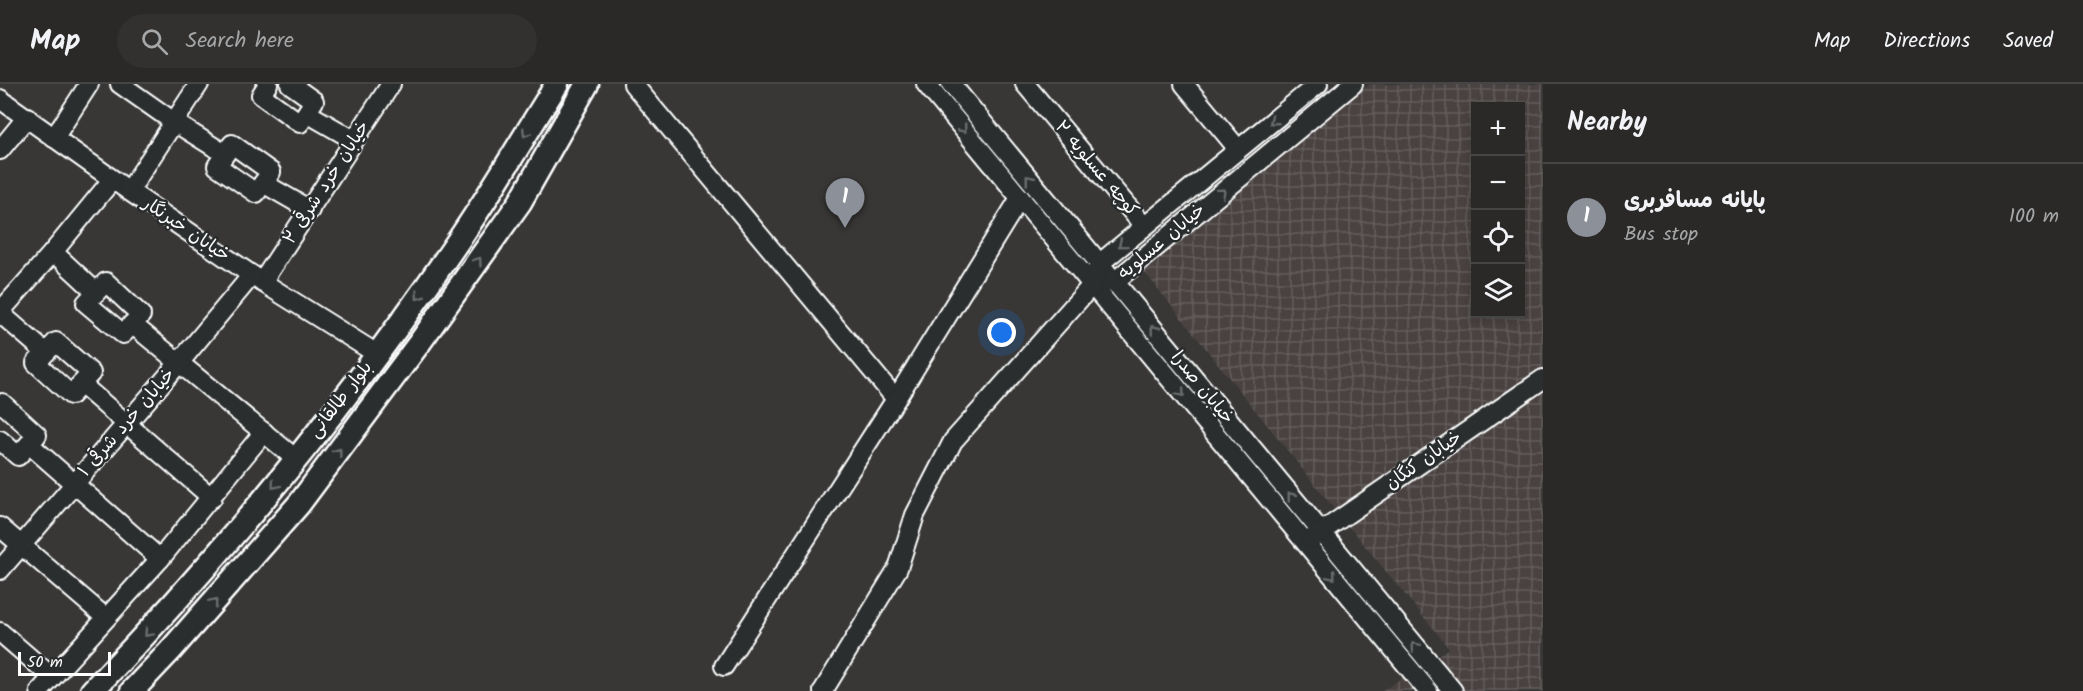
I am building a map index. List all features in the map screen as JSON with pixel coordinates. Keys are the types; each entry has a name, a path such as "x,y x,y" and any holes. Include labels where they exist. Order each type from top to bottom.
{"main road":[{"name":"بلوار طالقانی","path":"92,691 150,630 296,459 377,354 459,240 557,84"},
{"name":"بلوار طالقانی","path":"132,691 171,651 306,495 420,342 520,202 587,84"}],"street":[{"path":"54,138 89,84"},
{"path":"120,84 225,154"},
{"path":"129,191 199,84"},
{"path":"268,84 261,95 300,123 314,101 290,84"},
{"name":"خیابان خرد شرقی ۲","path":"257,278 310,210 391,84"},
{"path":"633,84 896,399"},
{"name":"خیابان صدرا","path":"926,84 1428,691"},
{"name":"کوچه عسلویه ۲","path":"1025,84 1143,226"},
{"path":"1184,84 1238,149"},
{"name":"خیابان عسلویه","path":"1318,84 1099,264 1092,285 1114,282 1353,84"},
{"path":"938,99 952,85"},
{"name":"خیابان صدرا","path":"952,85 1453,691"},
{"name":"خیابان خبرنگار","path":"0,99 112,180 257,278 377,354"},
{"path":"307,113 354,141"},
{"path":"0,150 27,117"},
{"path":"232,144 271,171 263,183 256,193 217,166 232,144"},
{"path":"45,352 0,313 112,180"},
{"path":"263,183 310,210"},
{"path":"724,666 896,399 1020,198"},
{"path":"53,252 96,292"},
{"name":"خیابان خرد شرقی ۱","path":"0,570 179,363 257,278"},
{"path":"106,282 141,315 132,324 123,334 86,303 106,282"},
{"path":"823,691 898,568 915,515 953,441 1092,285"},
{"path":"132,324 296,459"},
{"path":"56,342 91,373 81,384 71,395 36,363 56,342"},
{"name":"خیابان کنگان","path":"1304,543 1543,379"},
{"path":"81,384 212,498"},
{"path":"0,405 3,403 37,435 18,456 0,440"},
{"path":"40,691 160,559 264,432"},
{"path":"29,444 160,559"},
{"path":"0,527 106,618"},
{"path":"0,632 52,677"}],"shaded area":[{"path":"1370,84 1543,84 1543,691 1382,691 1449,648 1142,269"}],"place":[{"name":"پایانه مسافربری","path":"845,228"}]}
